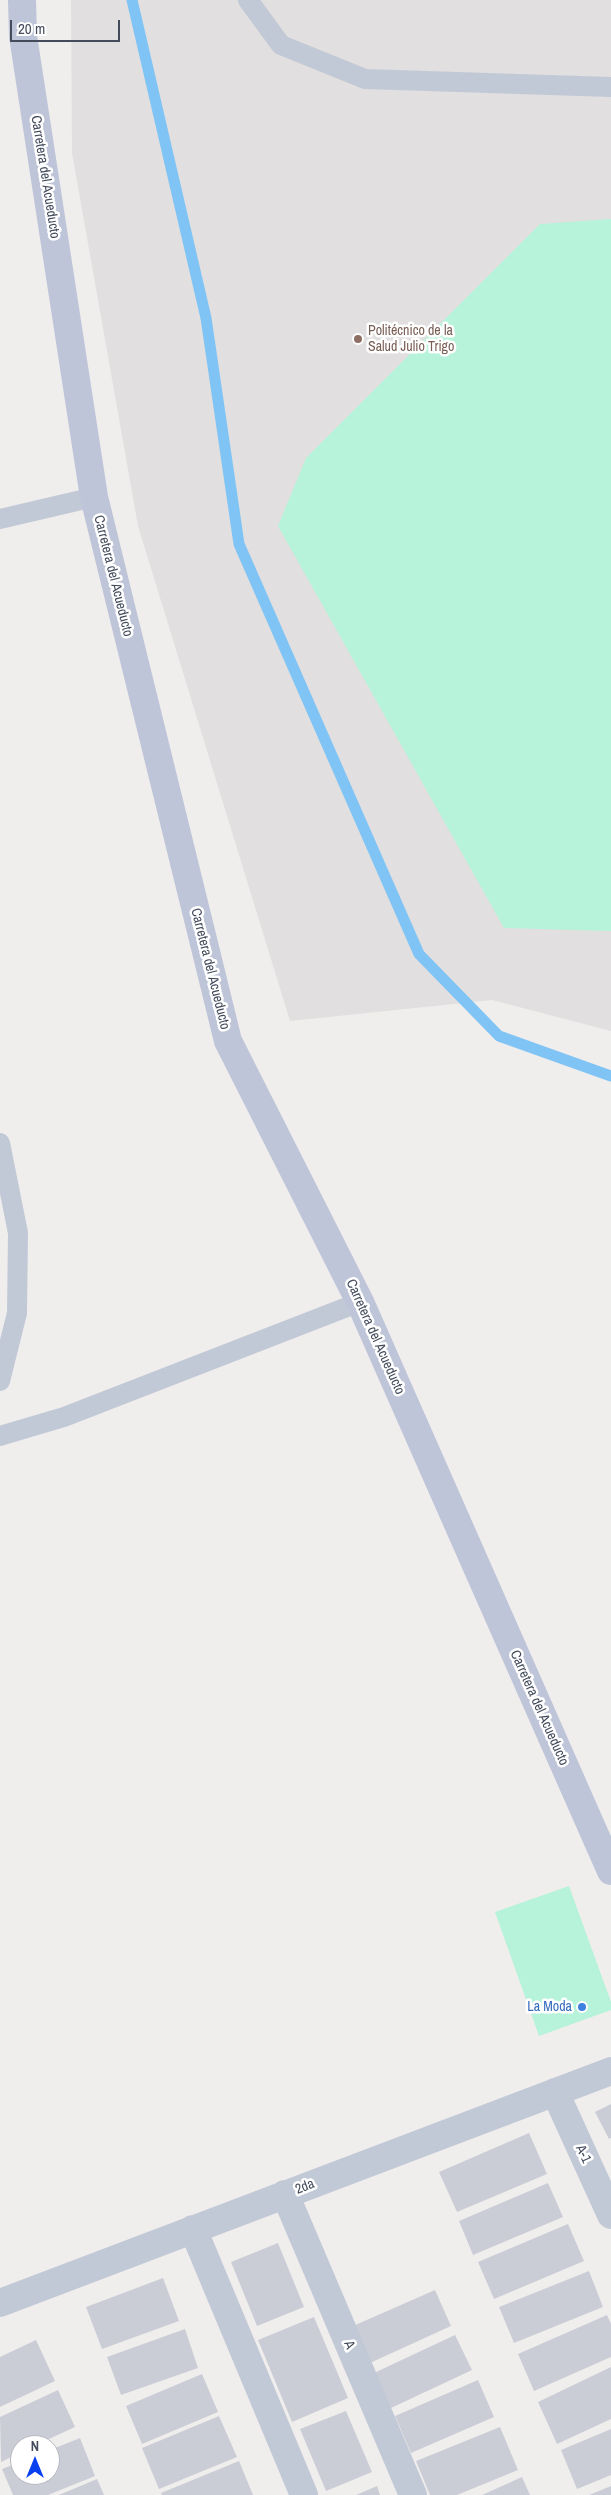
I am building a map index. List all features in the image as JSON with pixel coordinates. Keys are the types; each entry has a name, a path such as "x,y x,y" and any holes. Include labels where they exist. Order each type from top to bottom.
{"street":[{"name":"Carretera del Acueducto","path":"22,0 23,36 94,497 228,1040 360,1302 611,1871"},
{"name":"2da","path":"0,2302 611,2071"},
{"name":"A-1","path":"555,2092 611,2215"},
{"name":"A","path":"285,2194 413,2495"},
{"path":"193,2229 304,2495"}],"lane":[{"path":"248,0 281,45 365,79 611,87"},
{"path":"0,519 94,497"},
{"path":"0,1142 18,1233 17,1313 0,1381"},
{"path":"0,1436 64,1417 360,1302"}],"shaded area":[{"name":"Politécnico de la Salud Julio Trigo","path":"71,0 611,0 611,1031 492,1000 290,1021 138,526 72,153"}],"green space":[{"path":"611,219 611,931 504,928 278,526 306,458 540,224"},
{"path":"569,1886 611,2002 611,2010 539,2036 495,1912"}],"building":[{"path":"611,2104 611,2138 609,2139 595,2112"},
{"path":"529,2133 547,2174 457,2212 439,2172"},
{"path":"548,2183 563,2217 473,2255 459,2221"},
{"path":"568,2224 584,2261 494,2299 478,2262"},
{"path":"278,2243 304,2307 257,2326 231,2262"},
{"path":"589,2271 603,2307 514,2343 499,2307"},
{"path":"163,2278 179,2321 102,2349 86,2307"},
{"path":"435,2290 451,2326 370,2363 353,2326"},
{"path":"607,2315 611,2324 611,2357 534,2391 518,2354"},
{"path":"314,2317 348,2398 292,2422 258,2340"},
{"path":"185,2329 198,2368 121,2395 107,2357"},
{"path":"455,2335 472,2370 391,2408 374,2373"},
{"path":"36,2340 55,2381 0,2407 0,2357"},
{"path":"611,2367 611,2419 557,2444 538,2402"},
{"path":"202,2374 218,2412 142,2444 126,2406"},
{"path":"478,2380 494,2417 411,2453 395,2416"},
{"path":"58,2390 75,2427 58,2435 10,2435 10,2458 1,2462 0,2417"},
{"path":"346,2411 372,2472 326,2491 300,2429"},
{"path":"219,2416 237,2457 159,2489 142,2448"},
{"path":"500,2427 518,2470 457,2495 430,2495 416,2461"},
{"path":"611,2429 611,2475 577,2489 561,2450"},
{"path":"80,2438 95,2476 48,2495 13,2495 2,2469 10,2466 10,2485 60,2485 60,2446"},
{"path":"239,2461 253,2495 162,2495 161,2493"},
{"path":"522,2477 530,2495 482,2495"},
{"path":"97,2479 104,2495 59,2495"},
{"path":"377,2486 380,2495 356,2495"},
{"path":"611,2486 611,2495 589,2495"}],"waterway":[{"path":"132,0 206,318 239,544 419,954 499,1036 611,1076"}],"place":[{"name":"Politécnico de la Salud Julio Trigo","path":"358,339"},
{"name":"La Moda","path":"582,2007"}]}
